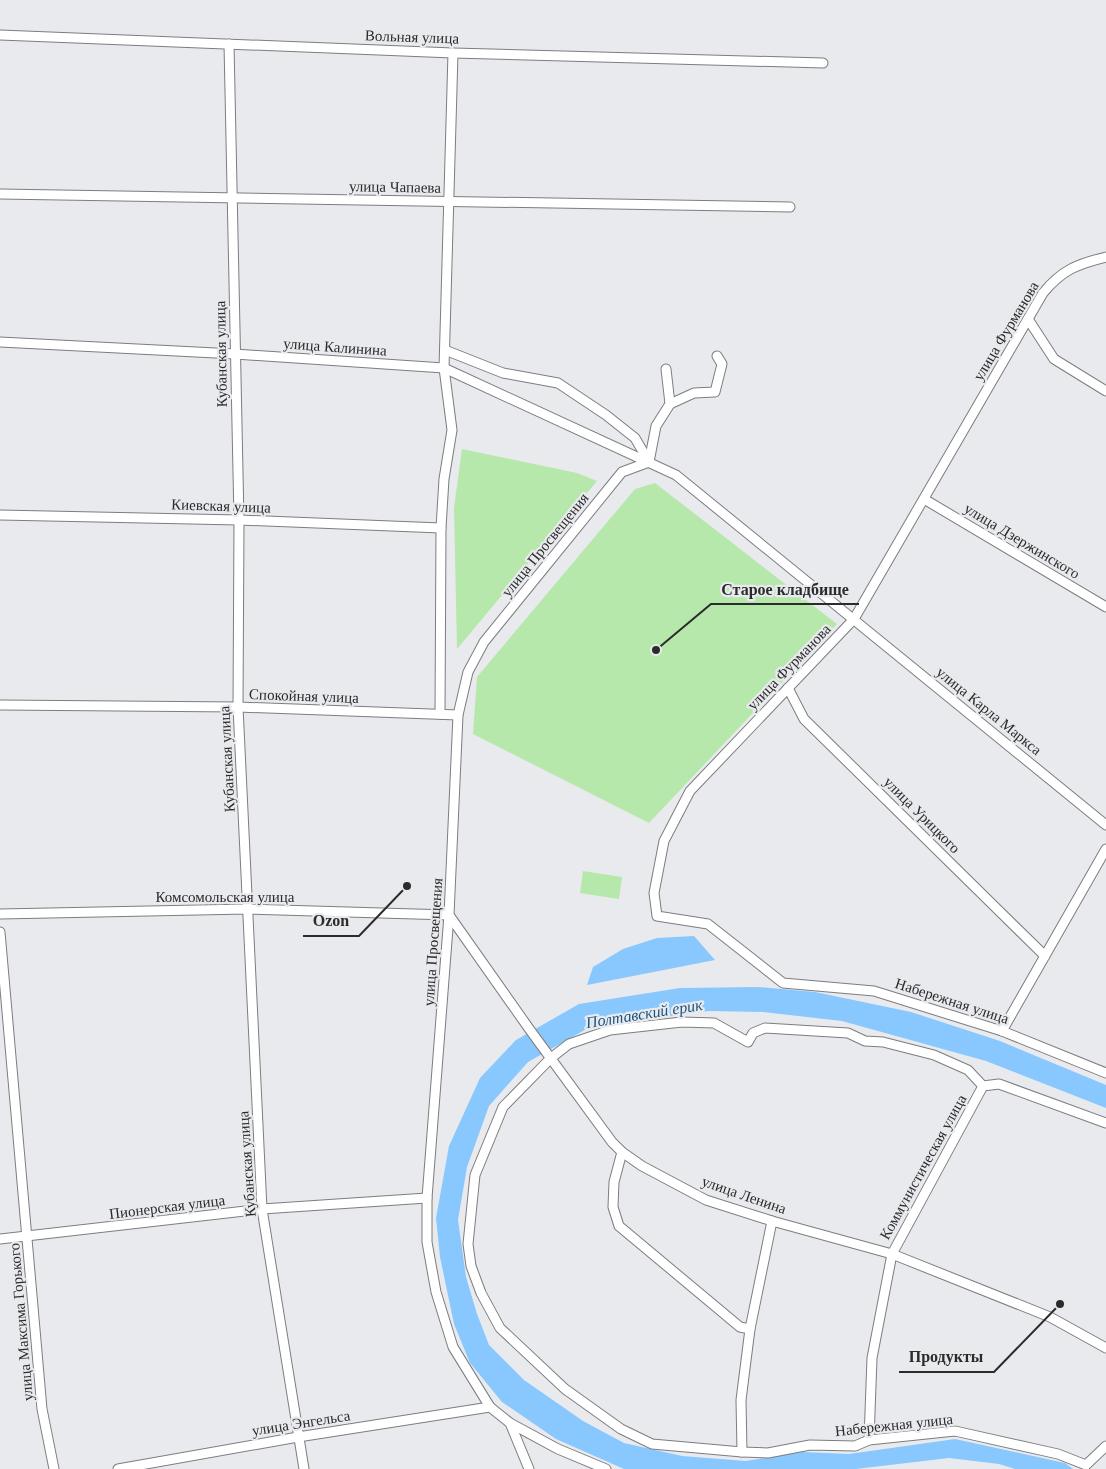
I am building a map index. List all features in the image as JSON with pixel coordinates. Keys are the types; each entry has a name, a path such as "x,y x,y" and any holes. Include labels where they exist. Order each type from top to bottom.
{"street":[{"name":"Вольная улица","path":"0,35 453,52 823,62"},
{"name":"Кубанская улица","path":"229,44 239,520 238,707 262,1209 304,1469"},
{"path":"440,714 441,528 444,479 452,430 444,368 453,52"},
{"name":"улица Чапаева","path":"0,194 790,207"},
{"name":"улица Фурманова","path":"783,983 708,924 657,916 654,893 664,841 690,791 854,618 1043,293 1067,270 1079,264 1105,258"},
{"path":"1028,318 1054,359 1106,391"},
{"name":"улица Калинина","path":"0,342 235,354 444,368 649,462"},
{"path":"445,350 503,373 558,383 606,415 635,438 649,462"},
{"path":"649,462 656,426 670,404 694,393 715,392 722,364 717,356"},
{"path":"666,369 670,404"},
{"name":"улица Карла Маркса","path":"649,462 676,475 1106,825"},
{"name":"улица Просвещения","path":"529,1469 510,1423 490,1407 453,1347 436,1292 427,1242 427,1198 449,915 458,715 468,672 484,642 622,472 649,462"},
{"name":"улица Дзержинского","path":"924,499 1106,607"},
{"name":"Киевская улица","path":"0,515 239,520 441,528"},
{"name":"улица Урицкого","path":"788,688 804,719 1045,956"},
{"name":"Спокойная улица","path":"0,705 238,707 458,715"},
{"path":"1002,1031 1106,849"},
{"name":"Комсомольская улица","path":"0,914 247,909 449,915"},
{"name":"улица Ленина","path":"449,915 612,1142 622,1152 642,1166 706,1200 772,1221 892,1254 1050,1317 1106,1348"},
{"name":"улица Максима Горького","path":"0,932 42,1409 54,1469"},
{"name":"Набережная улица","path":"783,983 874,991 1002,1031 1106,1073"},
{"name":"Набережная улица","path":"983,1086 968,1070 934,1055 883,1042 865,1041 848,1033 765,1028 753,1033 748,1042 714,1023 682,1022 610,1030 569,1044 551,1058 504,1107 475,1175 468,1244 471,1266 481,1293 500,1328 565,1389 621,1429 652,1444 768,1453 810,1445 855,1446 869,1440 955,1431 1058,1454 1086,1465 1106,1446"},
{"path":"983,1086 999,1084 1106,1123"},
{"name":"Коммунистическая улица","path":"869,1440 872,1358 892,1254 983,1086"},
{"path":"622,1152 614,1182 613,1207 619,1226 740,1327 750,1330"},
{"name":"Пионерская улица","path":"0,1239 262,1209 427,1198"},
{"path":"742,1452 741,1400 750,1330 772,1221"},
{"name":"улица Энгельса","path":"118,1469 298,1437 490,1407"},
{"path":"510,1423 558,1449 606,1469"}],"green space":[{"path":"462,449 577,473 597,481 457,649 454,508"},
{"path":"655,483 837,624 649,823 473,734 477,677 635,489"},
{"path":"583,871 622,877 619,899 580,893"}],"water":[{"path":"694,936 715,960 587,985 593,967 623,949 657,938"},
{"name":"Полтавский ерик","path":"758,987 815,992 911,1012 1000,1041 1106,1085 1106,1108 986,1061 842,1021 763,1012 709,1011 590,1027 528,1062 489,1106 467,1167 458,1220 466,1277 489,1345 524,1380 583,1421 624,1443 682,1456 746,1461 802,1452 849,1454 955,1439 1065,1463 1073,1469 1015,1469 999,1464 949,1458 856,1469 624,1469 556,1439 502,1402 470,1363 454,1324 440,1257 436,1218 449,1146 480,1078 516,1040 579,1004 680,988"}],"place":[{"name":"Старое кладбище","path":"656,650"},
{"name":"Ozon","path":"407,886"},
{"name":"Продукты","path":"1060,1304"}]}
